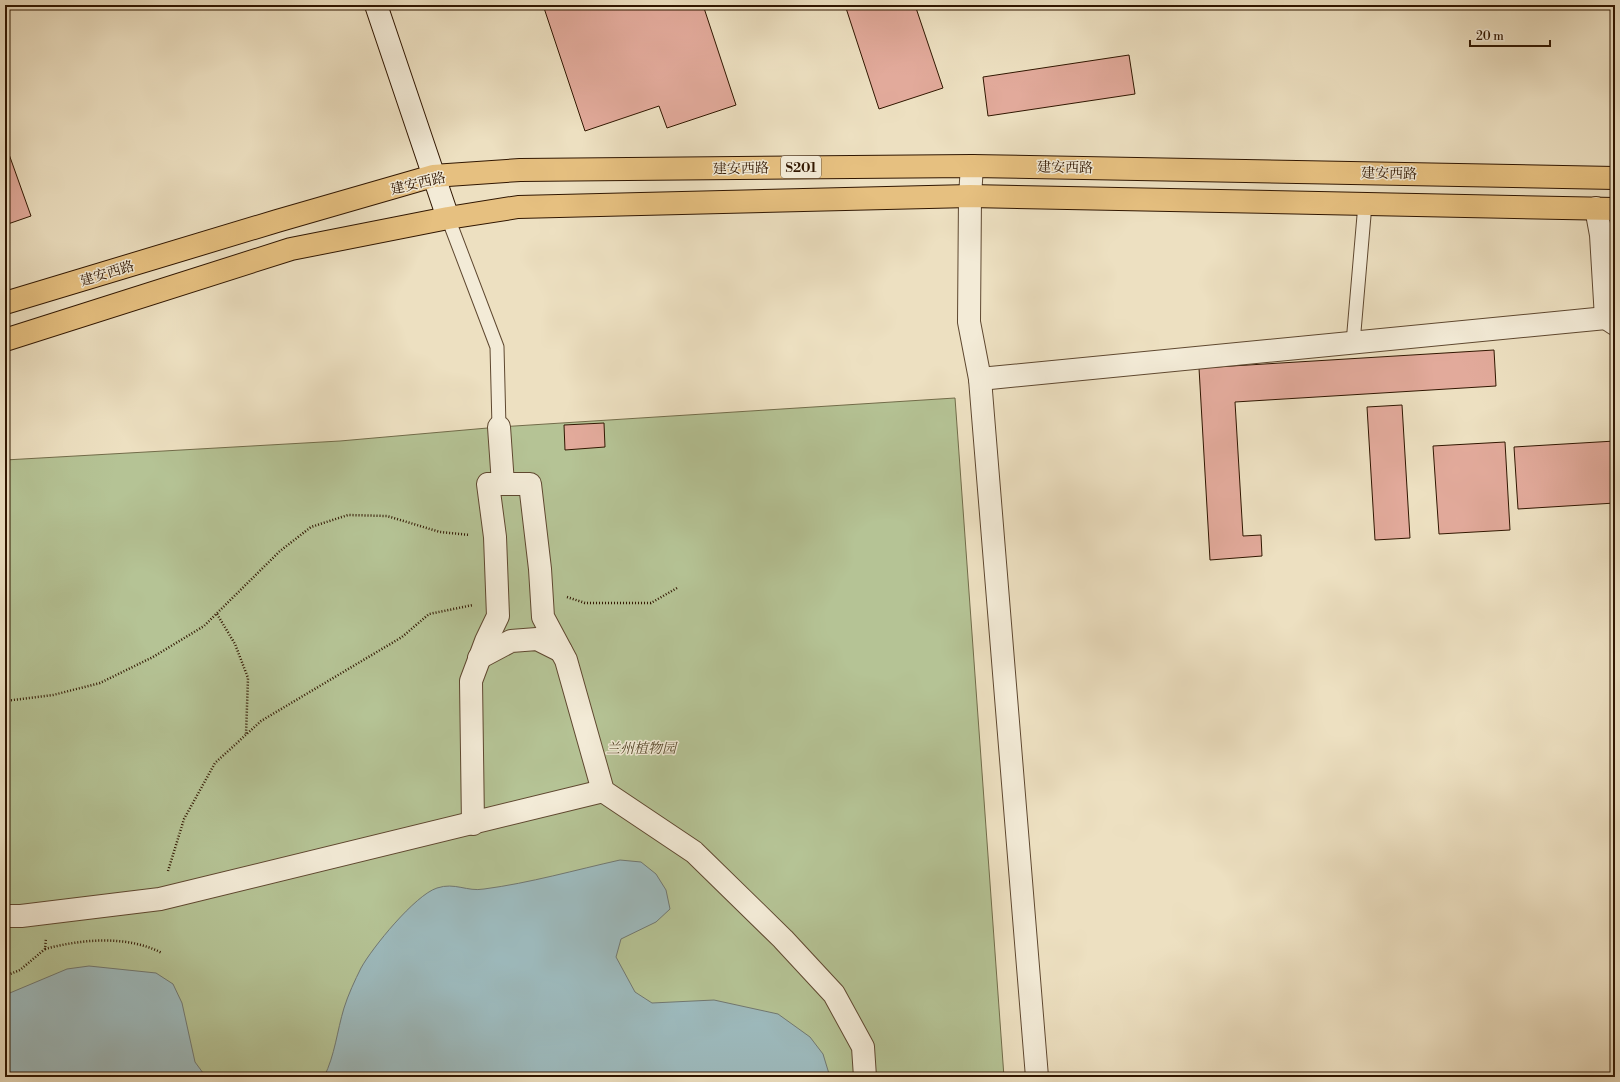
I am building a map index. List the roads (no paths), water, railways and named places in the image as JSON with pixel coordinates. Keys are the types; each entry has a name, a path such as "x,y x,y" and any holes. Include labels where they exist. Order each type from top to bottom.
{"main road":[{"name":"建安西路","path":"5,303 277,221 433,176 520,170 972,166 1615,178"},
{"path":"5,340 291,249 448,218 518,207 970,196 1606,209"}],"street":[{"path":"376,5 448,218"},
{"path":"972,166 970,196 969,322 980,379 1037,1077"},
{"path":"980,379 1353,343 1610,321 1601,235 1606,209"},
{"path":"499,427 503,484"},
{"path":"474,824 471,681 479,658 498,616 495,537 488,484 530,484 540,570 543,617 566,660 603,791 694,852 788,944 834,994 863,1047 865,1077"},
{"path":"479,658 511,641 537,639 561,651"},
{"path":"5,916 48,913 160,899 474,824 603,791"}],"lane":[{"path":"1353,343 1365,204"},
{"path":"448,218 497,347 499,427"}],"water":[{"path":"620,860 641,862 656,874 666,890 670,909 656,922 621,939 616,957 635,992 652,1003 714,1000 778,1014 810,1037 823,1054 830,1077 324,1077 328,1069 346,1003 361,968 384,936 417,901 428,893 443,886 455,886 478,890 535,880"},
{"path":"89,966 156,973 173,984 182,1003 195,1062 206,1077 5,1077 5,995 67,969"}],"park label":[{"name":"兰州植物园","path":"641,748"}]}
